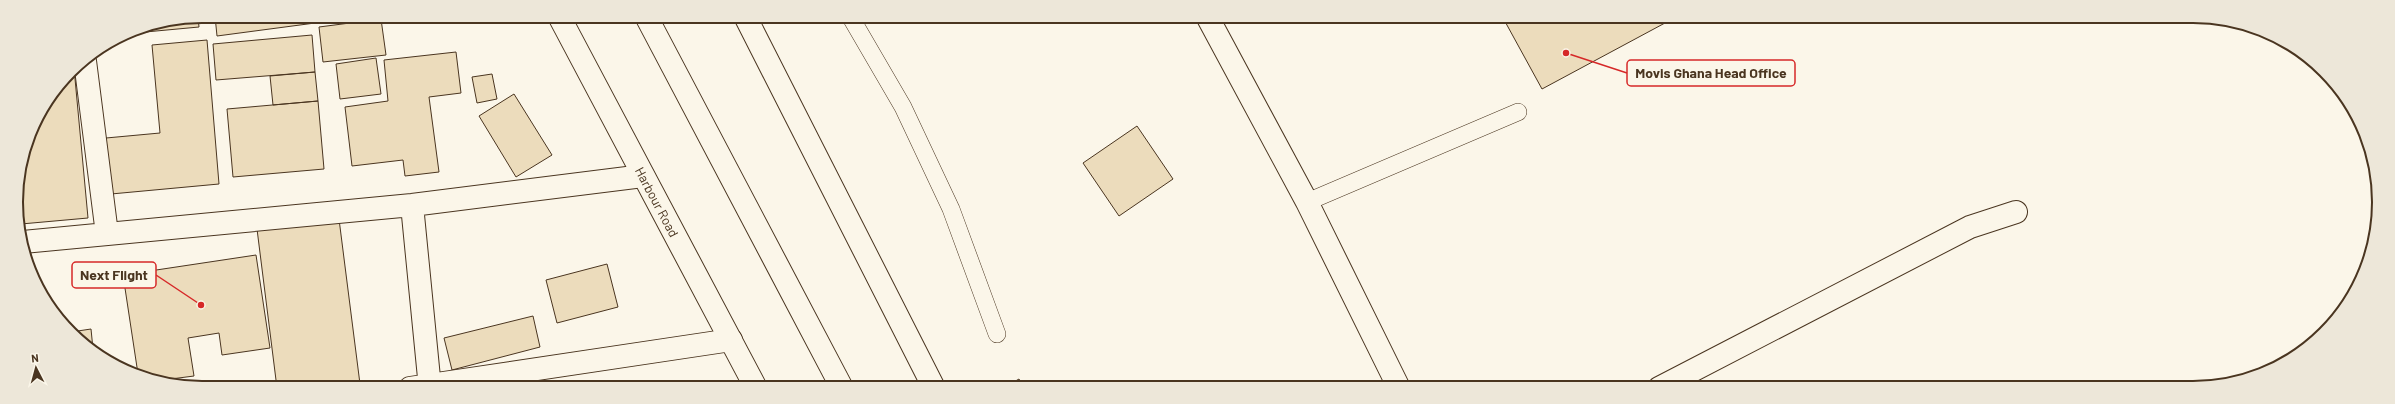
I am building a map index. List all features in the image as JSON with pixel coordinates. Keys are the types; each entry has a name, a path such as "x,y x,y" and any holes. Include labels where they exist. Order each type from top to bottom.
{"main road":[{"name":"Harbour Road","path":"563,23 642,176 752,381"},
{"path":"650,23 838,381"},
{"path":"749,23 930,381"},
{"path":"1211,23 1307,202 1396,381"},
{"path":"86,66 107,234"},
{"path":"27,242 412,205 642,176"},
{"path":"412,205 423,381"},
{"path":"1673,381 1970,228 2016,212"},
{"path":"462,381 731,340"}],"lane":[{"path":"854,23 903,107 951,209 997,334"},
{"path":"1307,202 1518,112"}],"building":[{"path":"190,23 199,23 199,27 144,32 167,26"},
{"path":"216,23 315,23 217,36"},
{"path":"350,23 382,23 386,55 323,62 319,27"},
{"path":"1506,23 1665,23 1542,89"},
{"path":"312,35 315,72 216,80 213,44"},
{"path":"207,40 219,184 111,194 106,138 160,133 152,45"},
{"path":"456,52 461,93 429,97 439,172 405,176 403,160 352,166 345,107 388,101 384,60"},
{"path":"376,58 381,94 340,99 336,64"},
{"path":"315,72 318,101 273,105 270,76"},
{"path":"492,74 497,99 477,103 472,77"},
{"path":"75,75 88,218 25,224 23,214 23,190 26,167 32,144 47,112"},
{"path":"514,94 552,155 516,177 479,116"},
{"path":"318,101 324,169 233,177 227,109"},
{"path":"1137,126 1173,179 1119,216 1083,163"},
{"path":"339,219 360,381 276,381 257,229"},
{"path":"256,255 270,348 222,355 219,333 188,338 194,376 167,378 137,369 123,275"},
{"path":"607,264 618,307 557,323 546,280"},
{"path":"533,316 540,347 452,370 444,338"},
{"path":"91,329 92,344 84,337 77,331"}],"place":[{"name":"Movis Ghana Head Office","path":"1566,53"},
{"name":"Next Flight","path":"201,305"}]}
